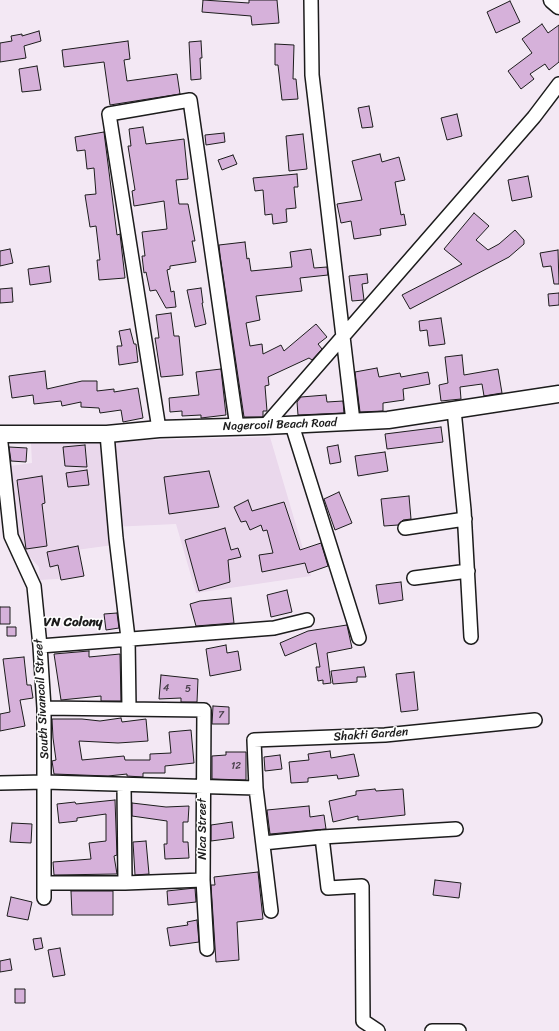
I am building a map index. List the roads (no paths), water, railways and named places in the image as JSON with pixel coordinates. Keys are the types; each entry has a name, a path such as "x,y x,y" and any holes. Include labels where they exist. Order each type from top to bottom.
{"main road":[{"path":"552,0 559,6"},
{"name":"Nagercoil Beach Road","path":"0,434 106,434 159,429 292,425 388,420 559,394"}],"street":[{"path":"311,0 312,75 353,421"},
{"path":"265,426 534,117 559,84"},
{"path":"159,429 109,114 190,100 237,427"},
{"path":"454,410 468,571 471,636"},
{"path":"292,425 359,638"},
{"name":"South Sivancoil Street","path":"0,434 11,536 34,586 40,646 44,708 46,882 44,898"},
{"path":"44,708 130,708 128,638 116,538 106,434"},
{"path":"405,528 464,519"},
{"path":"414,578 468,571"},
{"path":"40,646 128,638 274,628 307,620"},
{"name":"Nica Street","path":"130,708 204,710 203,880 207,948"},
{"name":"Shakti Garden","path":"256,788 254,740 385,735 535,720"},
{"path":"0,784 45,782 204,788 256,788 271,910"},
{"path":"124,785 125,883"},
{"path":"262,843 322,836 456,829"},
{"path":"322,836 328,888 362,886 363,1021 378,1031"},
{"path":"46,882 125,883 203,880"},
{"path":"432,1031 459,1031"}],"district":[{"name":"VN Colony","path":"73,623"}]}
